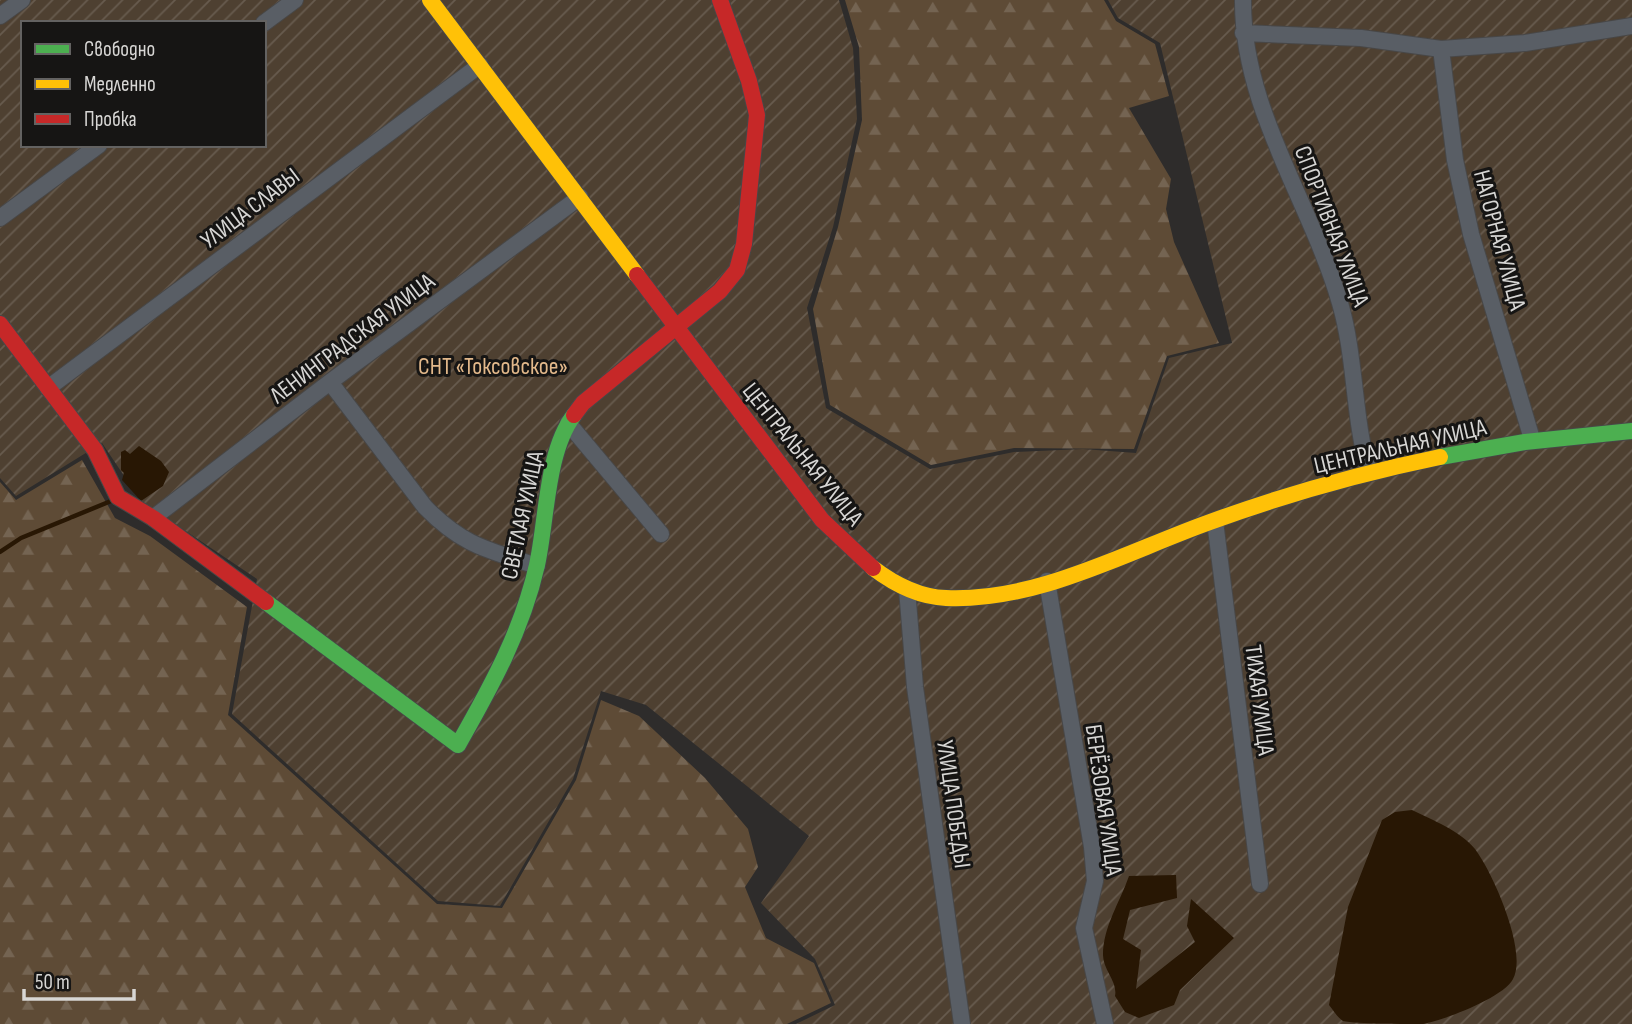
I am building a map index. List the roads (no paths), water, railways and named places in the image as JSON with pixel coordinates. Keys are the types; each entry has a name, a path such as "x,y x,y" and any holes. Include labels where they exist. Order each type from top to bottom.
{"street":[{"path":"0,16 22,0"},
{"path":"266,22 295,0"},
{"name":"ЦЕНТРАЛЬНАЯ УЛИЦА","path":"430,0 822,520 854,552 907,589 942,598 987,597 1047,581 1215,521 1369,472 1532,439 1632,431"},
{"name":"СВЕТЛАЯ УЛИЦА","path":"153,517 458,745 504,665 537,566 558,447 568,423 583,403 677,329 720,290 737,270 744,244 757,115 749,81 720,0"},
{"name":"СПОРТИВНАЯ УЛИЦА","path":"1243,0 1243,33 1263,111 1340,303 1369,472"},
{"path":"1243,33 1361,38 1441,48 1524,43 1632,26"},
{"name":"НАГОРНАЯ УЛИЦА","path":"1441,48 1455,160 1471,234 1532,439"},
{"name":"УЛИЦА СЛАВЫ","path":"48,388 480,65"},
{"path":"0,219 96,147"},
{"name":"ЛЕНИНГРАДСКАЯ УЛИЦА","path":"153,517 580,197"},
{"path":"0,324 95,450 118,497 132,508 153,517"},
{"path":"330,382 425,507 444,526 468,543 537,566"},
{"path":"568,423 661,534"},
{"name":"ТИХАЯ УЛИЦА","path":"1215,521 1260,884"},
{"name":"БЕРЁЗОВАЯ УЛИЦА","path":"1047,581 1092,847 1095,881 1084,928 1105,1024"},
{"name":"УЛИЦА ПОБЕДЫ","path":"907,589 915,687 962,1024"}],"waterway":[{"path":"0,552 21,538 111,501"}],"park label":[{"name":"СНТ «Токсовское»","path":"493,366"}]}
